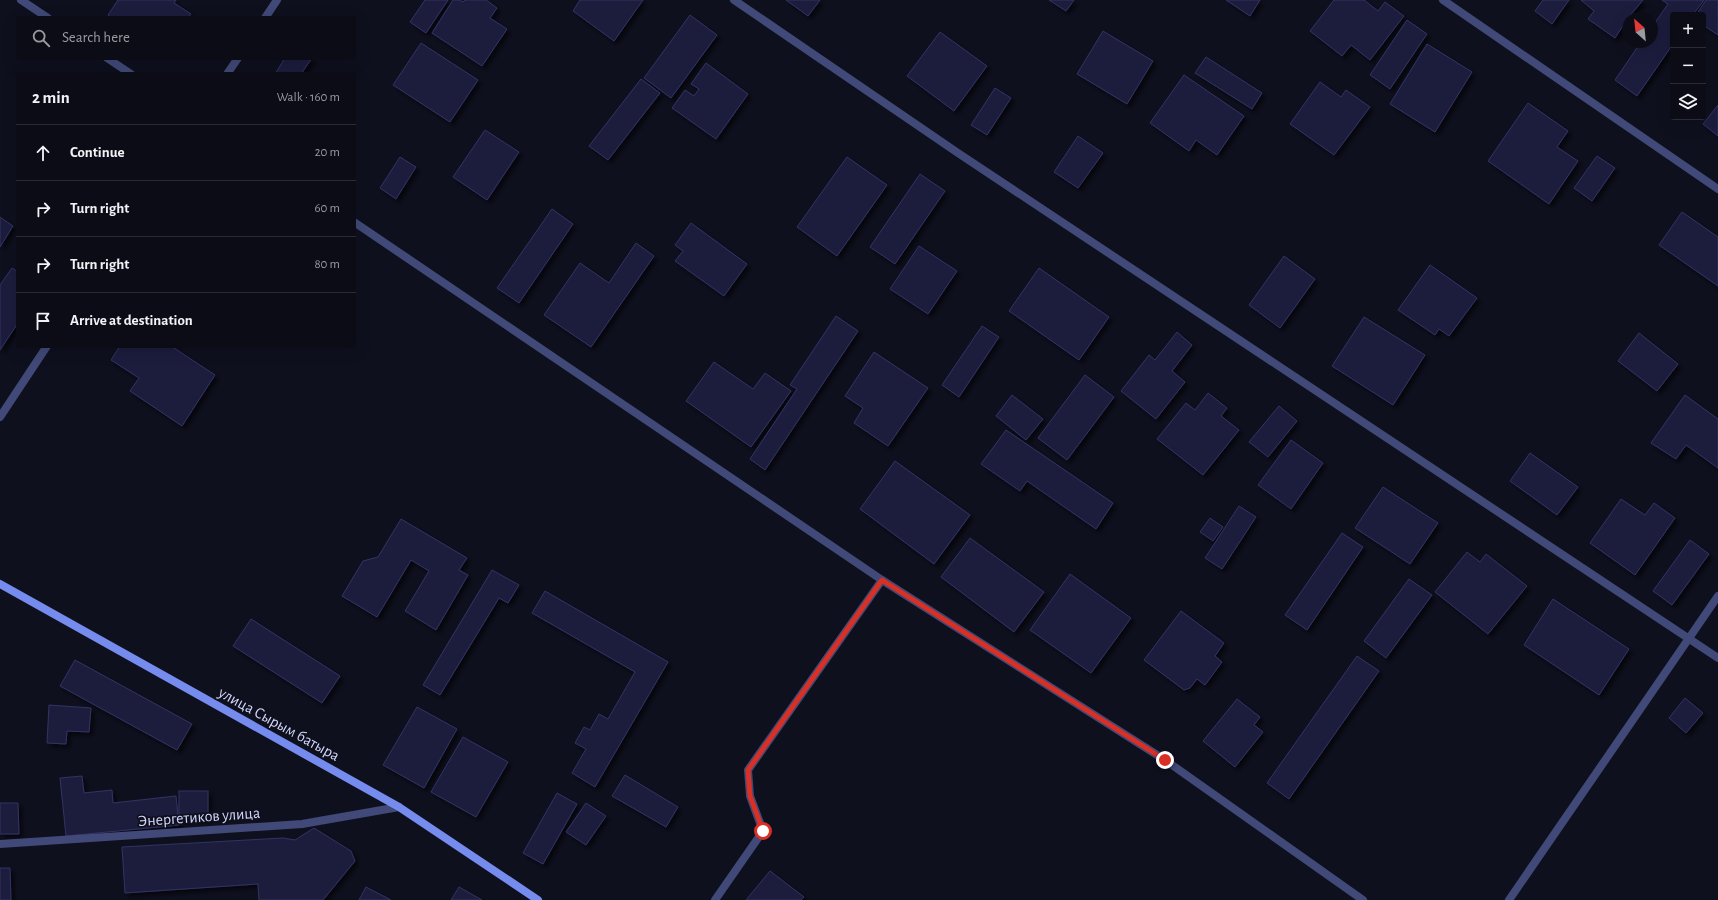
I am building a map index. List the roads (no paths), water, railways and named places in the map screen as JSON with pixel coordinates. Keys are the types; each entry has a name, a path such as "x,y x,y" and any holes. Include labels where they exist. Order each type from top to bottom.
{"street":[{"path":"21,0 45,16"},
{"path":"266,16 277,0"},
{"path":"734,0 958,153 1718,658"},
{"path":"1443,0 1718,188"},
{"path":"111,60 128,72"},
{"path":"228,72 237,60"},
{"path":"356,223 882,580 1165,760 1363,900"},
{"path":"0,417 46,348"},
{"path":"715,900 763,831 750,796 748,770 882,580"},
{"name":"улица Сырым батыра","path":"0,584 399,807 538,900"},
{"path":"1509,900 1718,596"},
{"name":"Энергетиков улица","path":"0,844 302,824 399,807"}]}
